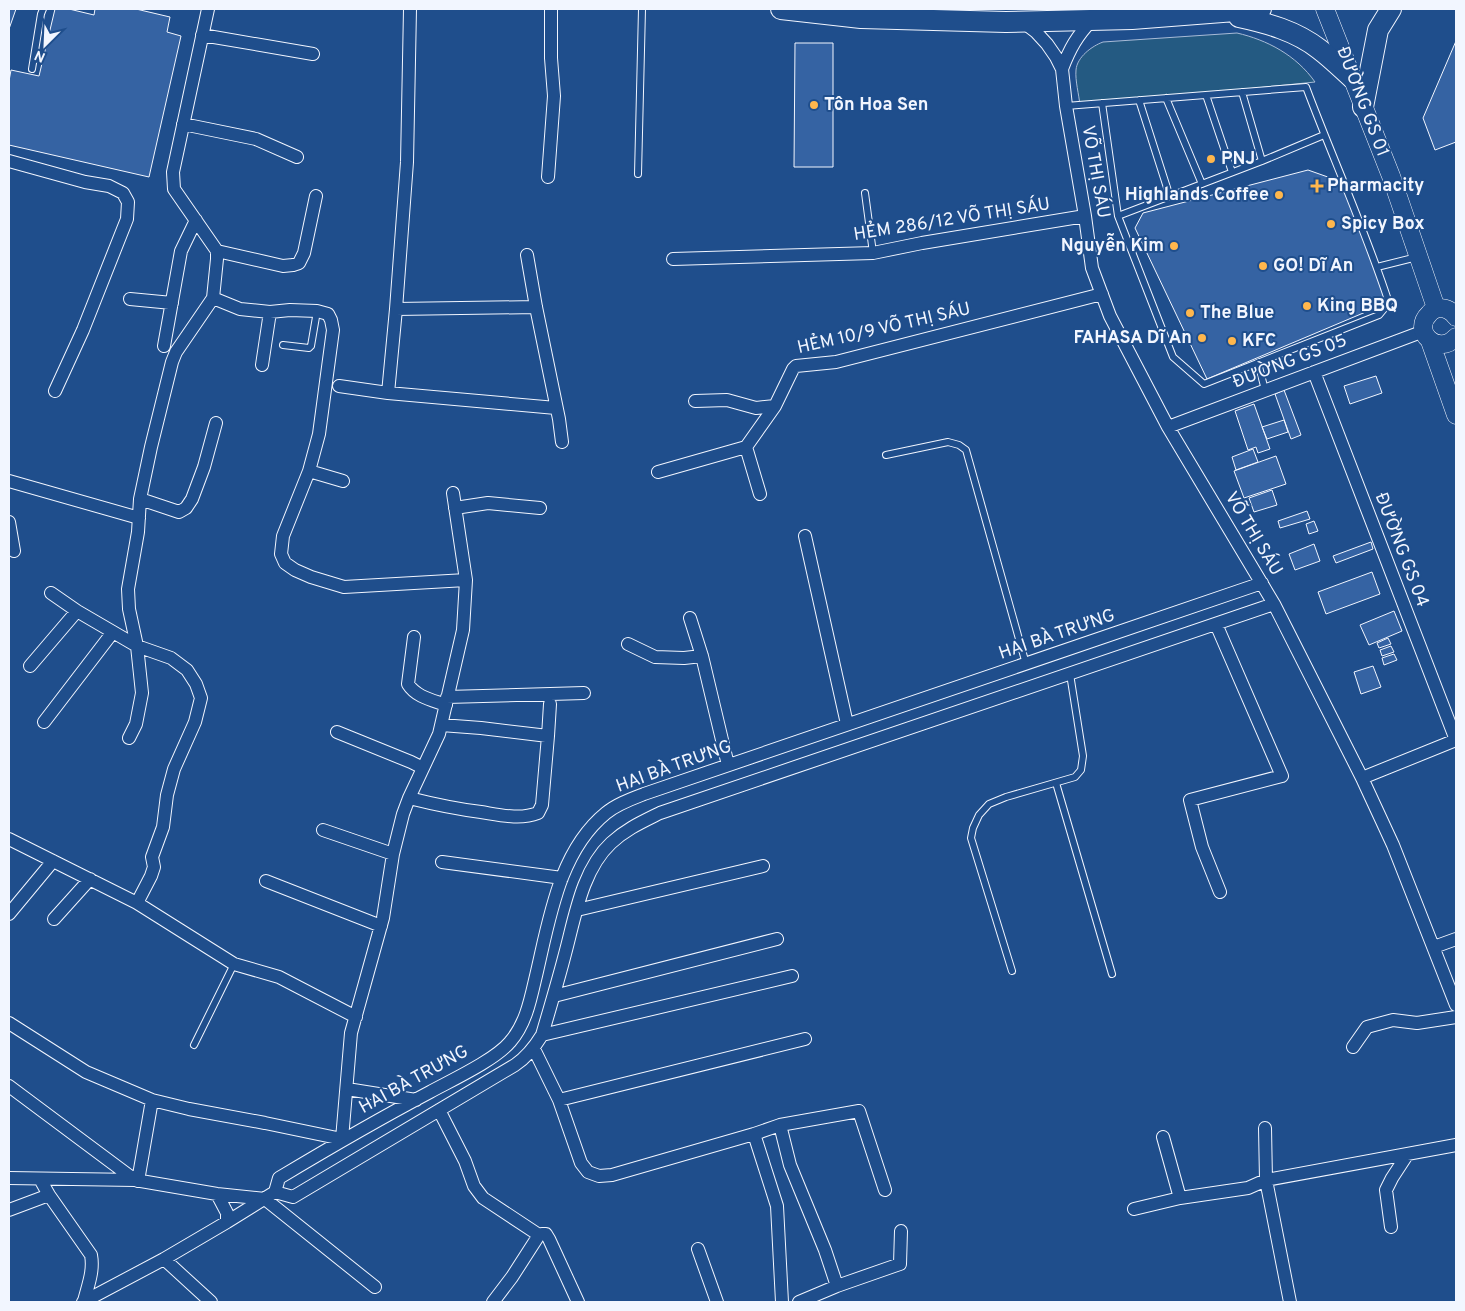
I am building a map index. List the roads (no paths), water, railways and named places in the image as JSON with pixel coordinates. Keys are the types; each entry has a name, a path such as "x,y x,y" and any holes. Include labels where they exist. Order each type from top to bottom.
{"main road":[{"path":"781,9 861,18 1006,22 1132,19 1261,9"},
{"path":"1363,107 1378,30 1391,9"},
{"path":"1210,13 1266,23 1291,33 1319,48 1352,78"}],"street":[{"path":"129,738 136,724 142,693 137,646 128,609 128,588 138,532 140,499 172,362 176,352 213,298 217,259 216,251 174,189 173,172 208,9"},
{"path":"388,393 406,162 410,9"},
{"path":"548,177 554,96 551,9"},
{"name":"ĐƯỜNG GS 01","path":"1325,9 1391,176 1436,308"},
{"name":"VÕ THỊ SÁU","path":"1062,69 1074,41 1092,20"},
{"name":"VÕ THỊ SÁU","path":"1023,22 1047,44 1062,69 1066,106 1092,268 1110,316 1168,427 1274,604 1362,778 1393,845 1456,1005"},
{"path":"202,35 313,54"},
{"path":"182,124 256,139 297,157"},
{"path":"9,161 85,182 109,186 123,193 128,202 127,219 83,330 55,391"},
{"path":"216,251 283,266 299,263 304,253 316,196"},
{"name":"HẺM 286/12 VÕ THỊ SÁU","path":"673,259 873,253 1085,216"},
{"path":"164,346 181,251 196,220"},
{"path":"527,255 562,442"},
{"name":"HẺM 10/9 VÕ THỊ SÁU","path":"746,446 775,406 796,366 836,362 1102,294"},
{"path":"213,298 240,309 270,312 290,310 317,311 328,314 332,320 319,434 309,472 283,536 281,554 285,563 294,570 311,577 344,586 466,580"},
{"path":"130,299 172,303"},
{"path":"396,309 536,307"},
{"path":"1456,317 1447,310 1436,308 1429,313 1423,324 1456,415"},
{"path":"262,365 270,312"},
{"path":"1427,336 1436,344 1447,344 1456,337"},
{"name":"ĐƯỜNG GS 05","path":"1168,427 1314,372 1427,336"},
{"name":"ĐƯỜNG GS 04","path":"1314,372 1456,740"},
{"path":"339,386 388,393 556,408"},
{"path":"695,401 727,400 756,408 775,406"},
{"path":"140,499 179,512 186,508 192,499 204,467 216,423"},
{"path":"658,472 746,446 760,494"},
{"path":"309,472 343,481"},
{"path":"9,481 139,518"},
{"path":"9,1024 86,1072 152,1100 342,1139 352,1033 384,918 393,854 409,798 439,734 463,630 466,580 453,493"},
{"path":"455,508 488,503 540,508"},
{"path":"9,522 14,551"},
{"path":"805,536 847,724"},
{"name":"HAI BÀ TRƯNG","path":"83,1302 164,1259 227,1222 270,1195 279,1178 342,1139 487,1060 508,1045 518,1034 525,1018 550,917 569,860 592,826 608,811 644,794 1262,583"},
{"path":"51,593 137,646 170,658 187,670 196,684 201,698 195,722 174,769 167,795 163,827 152,857 154,867 137,903"},
{"path":"9,1178 136,1181 217,1194 293,1197 515,1066 534,1049 542,1035 584,888 598,858 610,843 632,826 660,813 1274,604"},
{"path":"30,666 77,610"},
{"path":"690,618 702,656 728,765"},
{"path":"1216,624 1282,776 1190,800 1202,847 1220,892"},
{"path":"44,722 114,632"},
{"path":"414,637 408,684 417,694 446,701 584,693"},
{"path":"628,644 655,657 684,658 702,656"},
{"path":"409,798 439,806 512,817 529,816 538,813 542,805 550,704"},
{"path":"441,725 548,736"},
{"path":"337,732 423,768"},
{"path":"1362,778 1456,740"},
{"path":"323,830 393,854"},
{"path":"9,839 137,903 234,964 279,977 356,1016"},
{"path":"9,914 53,860"},
{"path":"442,862 562,878"},
{"path":"577,910 763,866"},
{"path":"54,919 90,879"},
{"path":"266,882 381,926"},
{"path":"554,996 777,939"},
{"path":"1434,947 1456,939"},
{"path":"542,1035 792,976"},
{"path":"1353,1047 1368,1027 1393,1020 1417,1023 1456,1017"},
{"path":"559,1100 805,1039"},
{"path":"534,1049 559,1100 581,1163 588,1172 599,1176 612,1175 780,1125 859,1111 885,1190"},
{"path":"9,1086 136,1181"},
{"path":"347,1089 416,1100"},
{"path":"136,1181 152,1100"},
{"path":"439,1110 465,1161 474,1186 483,1198 539,1235 546,1234 578,1302"},
{"path":"780,1125 790,1165 825,1250 837,1286"},
{"path":"1265,1128 1266,1180 1290,1302"},
{"path":"754,1134 777,1206 782,1302"},
{"path":"1163,1137 1180,1198"},
{"path":"1134,1209 1180,1198 1248,1188 1266,1180 1456,1145"},
{"path":"1391,1227 1386,1190 1408,1154"},
{"path":"40,1179 91,1255 92,1274 83,1302"},
{"path":"217,1194 227,1213 227,1222"},
{"path":"9,1210 49,1195"},
{"path":"270,1195 375,1287"},
{"path":"800,1302 837,1286 900,1264 901,1232"},
{"path":"493,1302 512,1277 539,1235"},
{"path":"698,1249 717,1302"},
{"path":"164,1259 211,1302"}],"lane":[{"path":"32,69 40,14 43,9"},
{"path":"638,174 642,9"},
{"path":"1066,106 1102,103 1139,100 1206,95 1306,86 1377,267 1389,303 1379,315 1204,384 1173,357 1118,216 1102,103"},
{"path":"1242,92 1262,161"},
{"path":"1206,95 1232,172"},
{"path":"1166,98 1202,184"},
{"path":"1139,100 1170,197"},
{"path":"1118,216 1262,161 1324,134"},
{"path":"865,193 873,253"},
{"path":"1377,267 1418,257"},
{"path":"283,345 304,348 312,346 317,311"},
{"path":"1258,363 1265,390"},
{"path":"886,455 948,442 959,445 966,450 1026,664"},
{"path":"1012,971 971,838 979,815 989,804 1006,797 1075,777 1081,770 1083,756 1070,674"},
{"path":"1056,783 1112,974"},
{"path":"194,1045 234,964"}],"place":[{"name":"Tôn Hoa Sen","path":"814,105"},
{"name":"PNJ","path":"1211,159"},
{"name":"Pharmacity","path":"1317,186"},
{"name":"Highlands Coffee","path":"1279,195"},
{"name":"Spicy Box","path":"1331,224"},
{"name":"Nguyễn Kim","path":"1174,246"},
{"name":"GO! Dĩ An","path":"1263,266"},
{"name":"King BBQ","path":"1307,306"},
{"name":"The Blue","path":"1190,313"},
{"name":"FAHASA Dĩ An","path":"1202,338"},
{"name":"KFC","path":"1232,341"}]}
